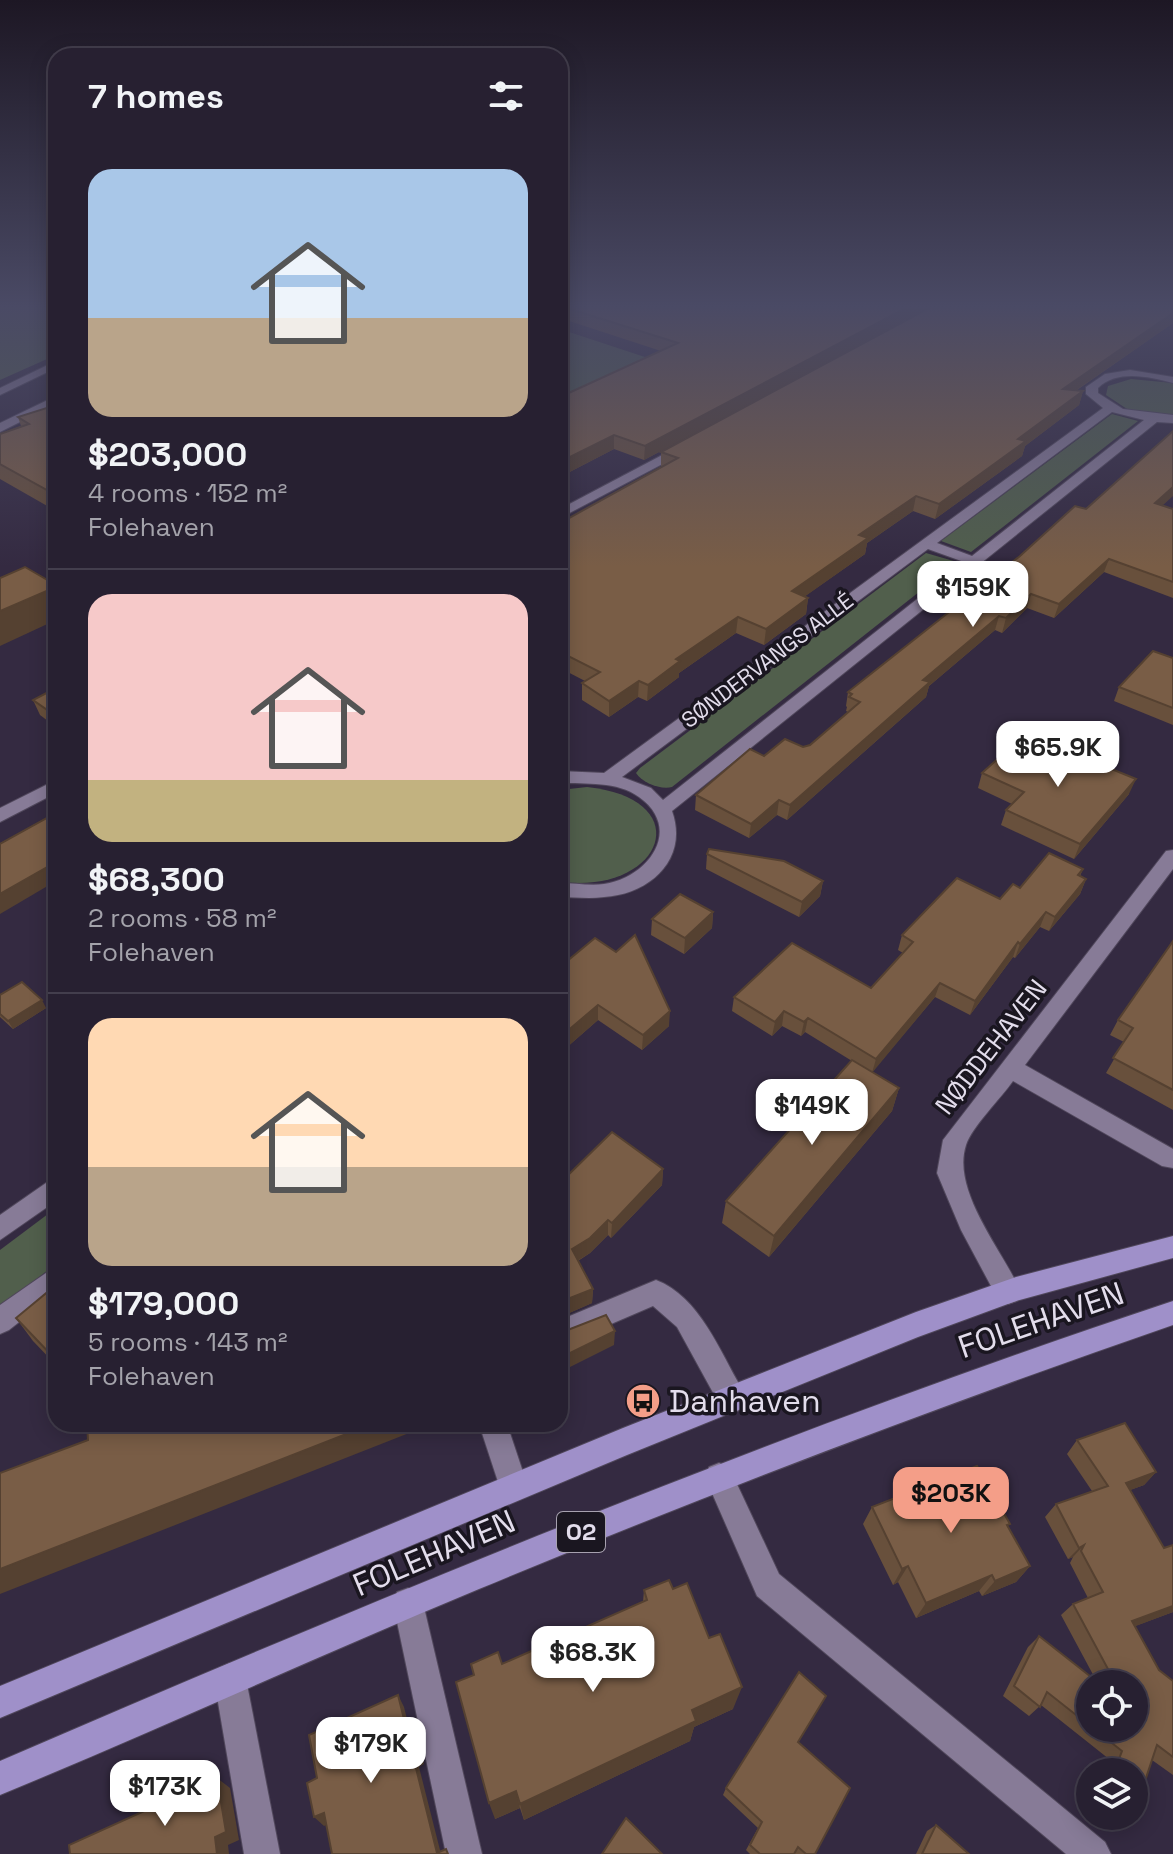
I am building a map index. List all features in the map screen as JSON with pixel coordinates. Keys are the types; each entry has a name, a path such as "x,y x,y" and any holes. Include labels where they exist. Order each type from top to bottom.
{"main road":[{"name":"FOLEHAVEN","path":"0,1702 513,1487 916,1325 1008,1292 1173,1247"},
{"name":"FOLEHAVEN","path":"0,1778 408,1603 719,1477 945,1391 1173,1313"}],"street":[{"path":"1093,395 1110,408 1173,419"},
{"path":"0,428 48,403"},
{"name":"SØNDERVANGS ALLÉ","path":"609,778 1110,408"},
{"name":"SØNDERVANGS ALLÉ","path":"663,809 1154,418"},
{"path":"568,510 695,441"},
{"path":"925,543 976,562"},
{"path":"568,777 609,778 631,784 650,795 663,809 670,824 671,840 665,856 652,871 618,888 596,892 568,890"},
{"path":"0,816 48,790"},
{"name":"NØDDEHAVEN","path":"1008,1292 970,1222 949,1173 956,1139 1173,856"},
{"path":"1012,1069 1170,1159"},
{"path":"0,1229 48,1193"},
{"path":"0,1321 48,1284"},
{"path":"568,1330 656,1292 686,1318 732,1399"},
{"path":"496,1432 513,1487"},
{"path":"719,1477 768,1585 1093,1854"},
{"path":"408,1603 464,1854"},
{"path":"230,1679 262,1854"}],"green space":[{"path":"568,395 591,395 568,405"},
{"path":"1106,395 1173,395 1173,416 1127,409"},
{"path":"1112,414 1138,421 971,552 941,541"},
{"path":"926,553 957,562 672,787 652,785 636,773 640,768"},
{"path":"587,787 622,795 645,809 655,825 655,844 644,860 624,874 596,882 568,882 568,789"},
{"path":"48,1214 48,1270 0,1307 0,1250"}],"building":[{"path":"568,395 742,395 645,446 614,435 568,458"},
{"path":"768,395 1078,395 1018,439 1026,441 939,504 916,496 859,535 868,538 792,591 808,598 766,629 738,617 676,659 680,661 648,685 639,681 609,701 582,683 600,672 568,656 568,519 678,458 661,452"},
{"path":"48,408 48,491 0,464 0,434 29,424 18,417"},
{"path":"1173,431 1173,487 1155,503 1173,509 1173,582 1109,559 1059,604 1031,594 1006,618 999,616 923,680 930,682 790,805 779,800 751,824 696,795 750,749 764,756 785,739 803,747 810,745 860,702 849,697 852,694 848,692 1020,556 1075,506 1086,509"},
{"path":"25,567 48,580 48,590 0,611 0,578"},
{"path":"1153,651 1173,658 1173,708 1119,687"},
{"path":"48,692 48,710 33,700"},
{"path":"1021,738 1093,769 1114,770 1136,779 1080,844 1006,810 1024,792 982,773"},
{"path":"48,817 48,867 0,894 0,844"},
{"path":"709,849 784,861 823,881 802,902 707,854"},
{"path":"1049,853 1083,869 1078,875 1086,879 1055,917 1046,912 1020,944 1018,942 975,1001 940,983 876,1059 808,1018 804,1022 784,1011 775,1022 734,997 792,943 871,988 913,942 902,935 957,878 1000,899 1013,884 1020,888"},
{"path":"680,894 713,912 685,938 652,919"},
{"path":"635,935 670,1011 643,1035 598,1005 568,1030 568,960 595,938 616,952"},
{"path":"1173,941 1173,1090 1113,1058 1133,1028 1118,1020"},
{"path":"22,982 42,1000 8,1021 0,1014 0,995"},
{"path":"852,1060 899,1088 774,1236 726,1201"},
{"path":"612,1132 663,1169 612,1223 608,1220 590,1238 572,1249 593,1289 568,1299 568,1175"},
{"path":"48,1292 48,1352 16,1318"},
{"path":"606,1315 615,1331 568,1354 568,1330"},
{"path":"1125,1423 1156,1472 1126,1483 1164,1548 1173,1545 1173,1606 1132,1621 1159,1670 1173,1681 1173,1757 1157,1745 1148,1772 1148,1758 1119,1758 1122,1751 1111,1742 1148,1742 1148,1670 1108,1670 1073,1604 1103,1592 1081,1551 1084,1545 1079,1548 1056,1504 1108,1486 1077,1440"},
{"path":"88,1432 351,1432 0,1569 0,1473 88,1440"},
{"path":"977,1466 1030,1566 995,1581 992,1575 926,1603 908,1566 902,1569 872,1507"},
{"path":"669,1580 673,1589 687,1583 709,1638 720,1634 742,1687 692,1710 696,1721 520,1804 516,1791 489,1803 456,1682 474,1675 471,1664 498,1652 502,1664 647,1600 644,1590"},
{"path":"1039,1636 1082,1670 1076,1670 1076,1715 1047,1692 1040,1707 1014,1686"},
{"path":"799,1672 826,1696 798,1742 850,1788 815,1854 806,1854 798,1847 794,1854 760,1854 750,1845 762,1822 726,1788"},
{"path":"398,1695 405,1723 411,1720 418,1754 413,1756 437,1853 446,1849 448,1854 332,1854 324,1813 314,1817 307,1783 317,1778 309,1735"},
{"path":"217,1778 226,1832 215,1837 217,1854 70,1854 69,1845"},
{"path":"626,1818 662,1854 602,1854"},
{"path":"936,1825 969,1854 922,1854"}],"place":[{"name":"Danhaven","path":"643,1401"}]}
